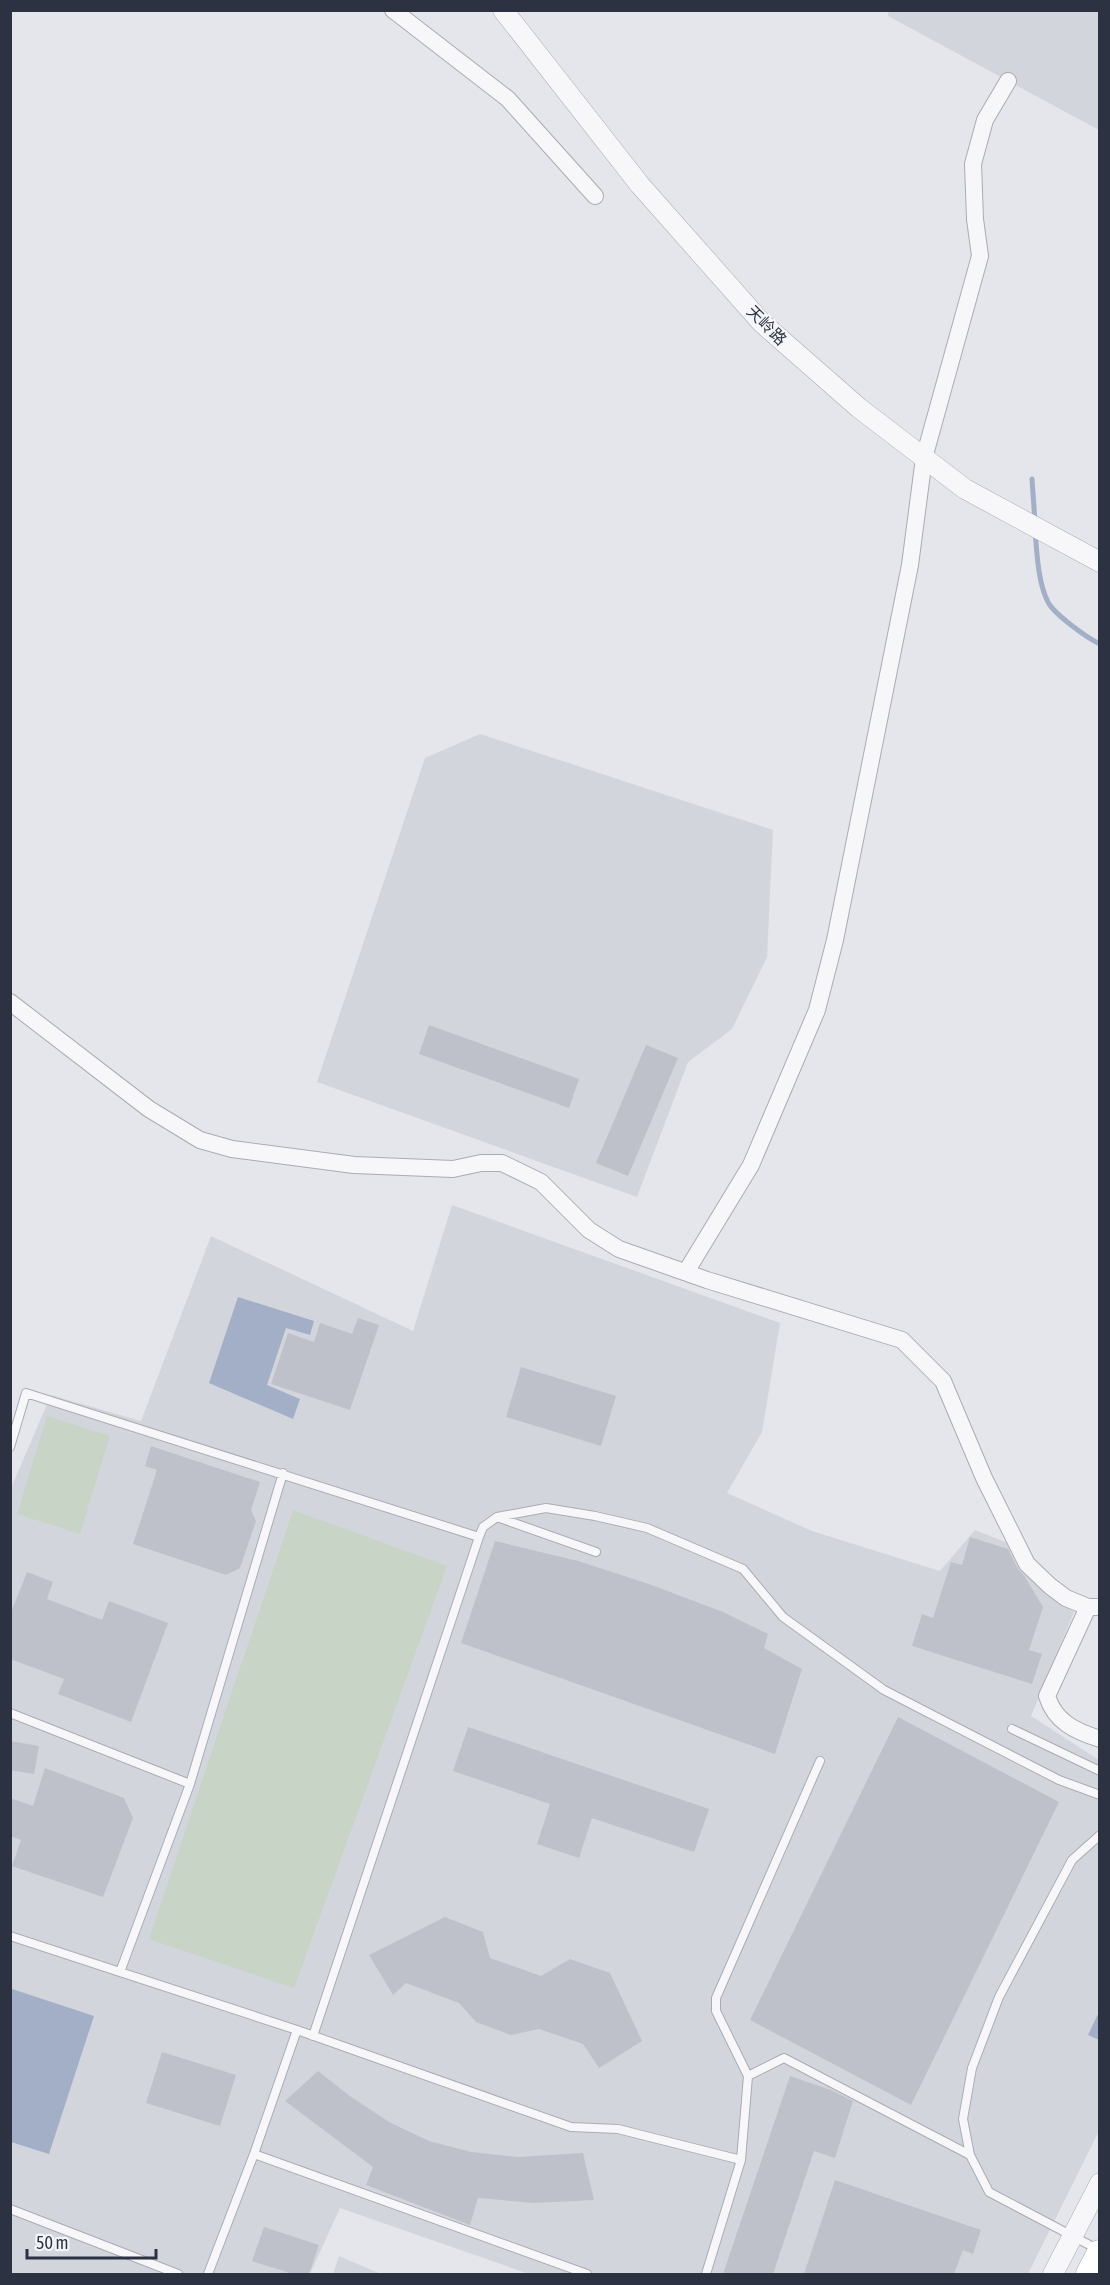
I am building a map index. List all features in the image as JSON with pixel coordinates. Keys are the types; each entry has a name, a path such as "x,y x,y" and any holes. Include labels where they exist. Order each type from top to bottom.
{"main road":[{"path":"1089,2274 1100,2252"}],"street":[{"path":"393,10 508,99 595,196"},
{"name":"天岭路","path":"503,10 640,184 762,322 858,408 965,489 1100,562"},
{"path":"686,1272 751,1165 817,1010 835,940 910,566 924,458 980,256 975,219 973,164 985,120 1008,81"},
{"path":"10,1002 149,1109 200,1140 232,1149 354,1165 453,1169 481,1163 502,1163 541,1182 588,1230 619,1249 902,1340 943,1381 984,1478 1027,1564 1066,1598 1094,1607 1047,1696 1051,1709 1064,1724 1100,1739"},
{"path":"1053,2274 1100,2183"}],"lane":[{"path":"10,1447 26,1393 479,1537"},
{"path":"120,1972 190,1784 283,1473"},
{"path":"313,2036 479,1537 483,1527 496,1517 546,1508 595,1516 647,1528 743,1569 783,1617 884,1690 1059,1780 1100,1795"},
{"path":"496,1517 596,1552"},
{"path":"10,1713 190,1784"},
{"path":"1012,1729 1100,1771"},
{"path":"706,2274 741,2160 748,2076 716,2011 716,1998 820,1761"},
{"path":"1100,1835 1072,1860 999,1997 972,2068 963,2119 970,2155 989,2192 1100,2252"},
{"path":"10,1936 297,2030 571,2127 618,2129 741,2160"},
{"path":"207,2274 254,2154 297,2030"},
{"path":"748,2076 784,2058 970,2155"},
{"path":"254,2154 587,2274"},
{"path":"10,2209 178,2274"}],"shaded area":[{"path":"889,10 1099,11 1099,130 888,16"},
{"path":"480,734 773,830 767,957 732,1029 688,1062 637,1197 317,1082 425,758"},
{"path":"452,1205 780,1323 762,1432 727,1493 812,1531 940,1571 975,1530 1008,1543 1039,1586 1074,1612 1031,1716 1099,1760 1099,2131 1028,2274 529,2274 340,2208 310,2274 11,2274 11,1488 51,1395 141,1421 211,1236 413,1331"},
{"path":"339,2256 381,2274 333,2274"}],"green space":[{"path":"47,1416 110,1436 80,1534 17,1514"},
{"path":"293,1510 447,1566 294,1988 149,1939"}],"water":[{"path":"238,1297 314,1321 310,1335 286,1328 267,1385 300,1399 293,1419 209,1383"},
{"path":"12,1989 94,2016 49,2154 11,2142"},
{"path":"1099,2012 1099,2040 1088,2035"}],"building":[{"path":"429,1025 579,1079 569,1108 419,1054"},
{"path":"646,1045 678,1058 628,1176 596,1163"},
{"path":"358,1318 379,1325 350,1410 271,1384 288,1333 314,1342 320,1323 352,1334"},
{"path":"521,1367 616,1396 601,1446 506,1417"},
{"path":"151,1446 260,1482 251,1510 256,1521 240,1568 226,1575 133,1544 157,1470 145,1466"},
{"path":"970,1537 1008,1549 1043,1607 1029,1650 1042,1654 1032,1684 912,1646 922,1614 933,1618 951,1562 962,1565"},
{"path":"495,1541 578,1561 649,1584 723,1612 768,1634 764,1648 802,1669 775,1754 461,1643"},
{"path":"27,1572 53,1582 47,1599 102,1620 109,1601 168,1623 131,1722 58,1694 64,1679 10,1659 10,1615"},
{"path":"898,1717 1059,1802 911,2105 750,2020"},
{"path":"468,1727 709,1809 694,1852 592,1818 579,1858 537,1844 550,1804 453,1771"},
{"path":"10,1741 39,1746 34,1774 10,1770"},
{"path":"45,1768 124,1798 133,1818 103,1897 12,1866 21,1840 10,1836 10,1798 33,1806"},
{"path":"445,1917 483,1932 490,1958 541,1976 570,1959 610,1973 642,2041 599,2068 583,2044 539,2029 511,2035 476,2022 459,2003 406,1983 393,1995 369,1955"},
{"path":"162,2052 236,2075 220,2126 146,2103"},
{"path":"318,2071 351,2097 391,2123 429,2141 471,2152 518,2157 583,2153 594,2200 534,2203 478,2198 470,2225 366,2185 373,2167 285,2101"},
{"path":"790,2076 831,2090 853,2101 835,2158 814,2151 773,2274 723,2274"},
{"path":"835,2180 981,2230 973,2254 963,2250 954,2274 804,2274"},
{"path":"264,2227 319,2245 309,2274 293,2274 252,2261"}],"waterway":[{"path":"1032,479 1035,522"},
{"path":"1035,531 1040,577 1048,602 1071,625 1100,644"}]}
